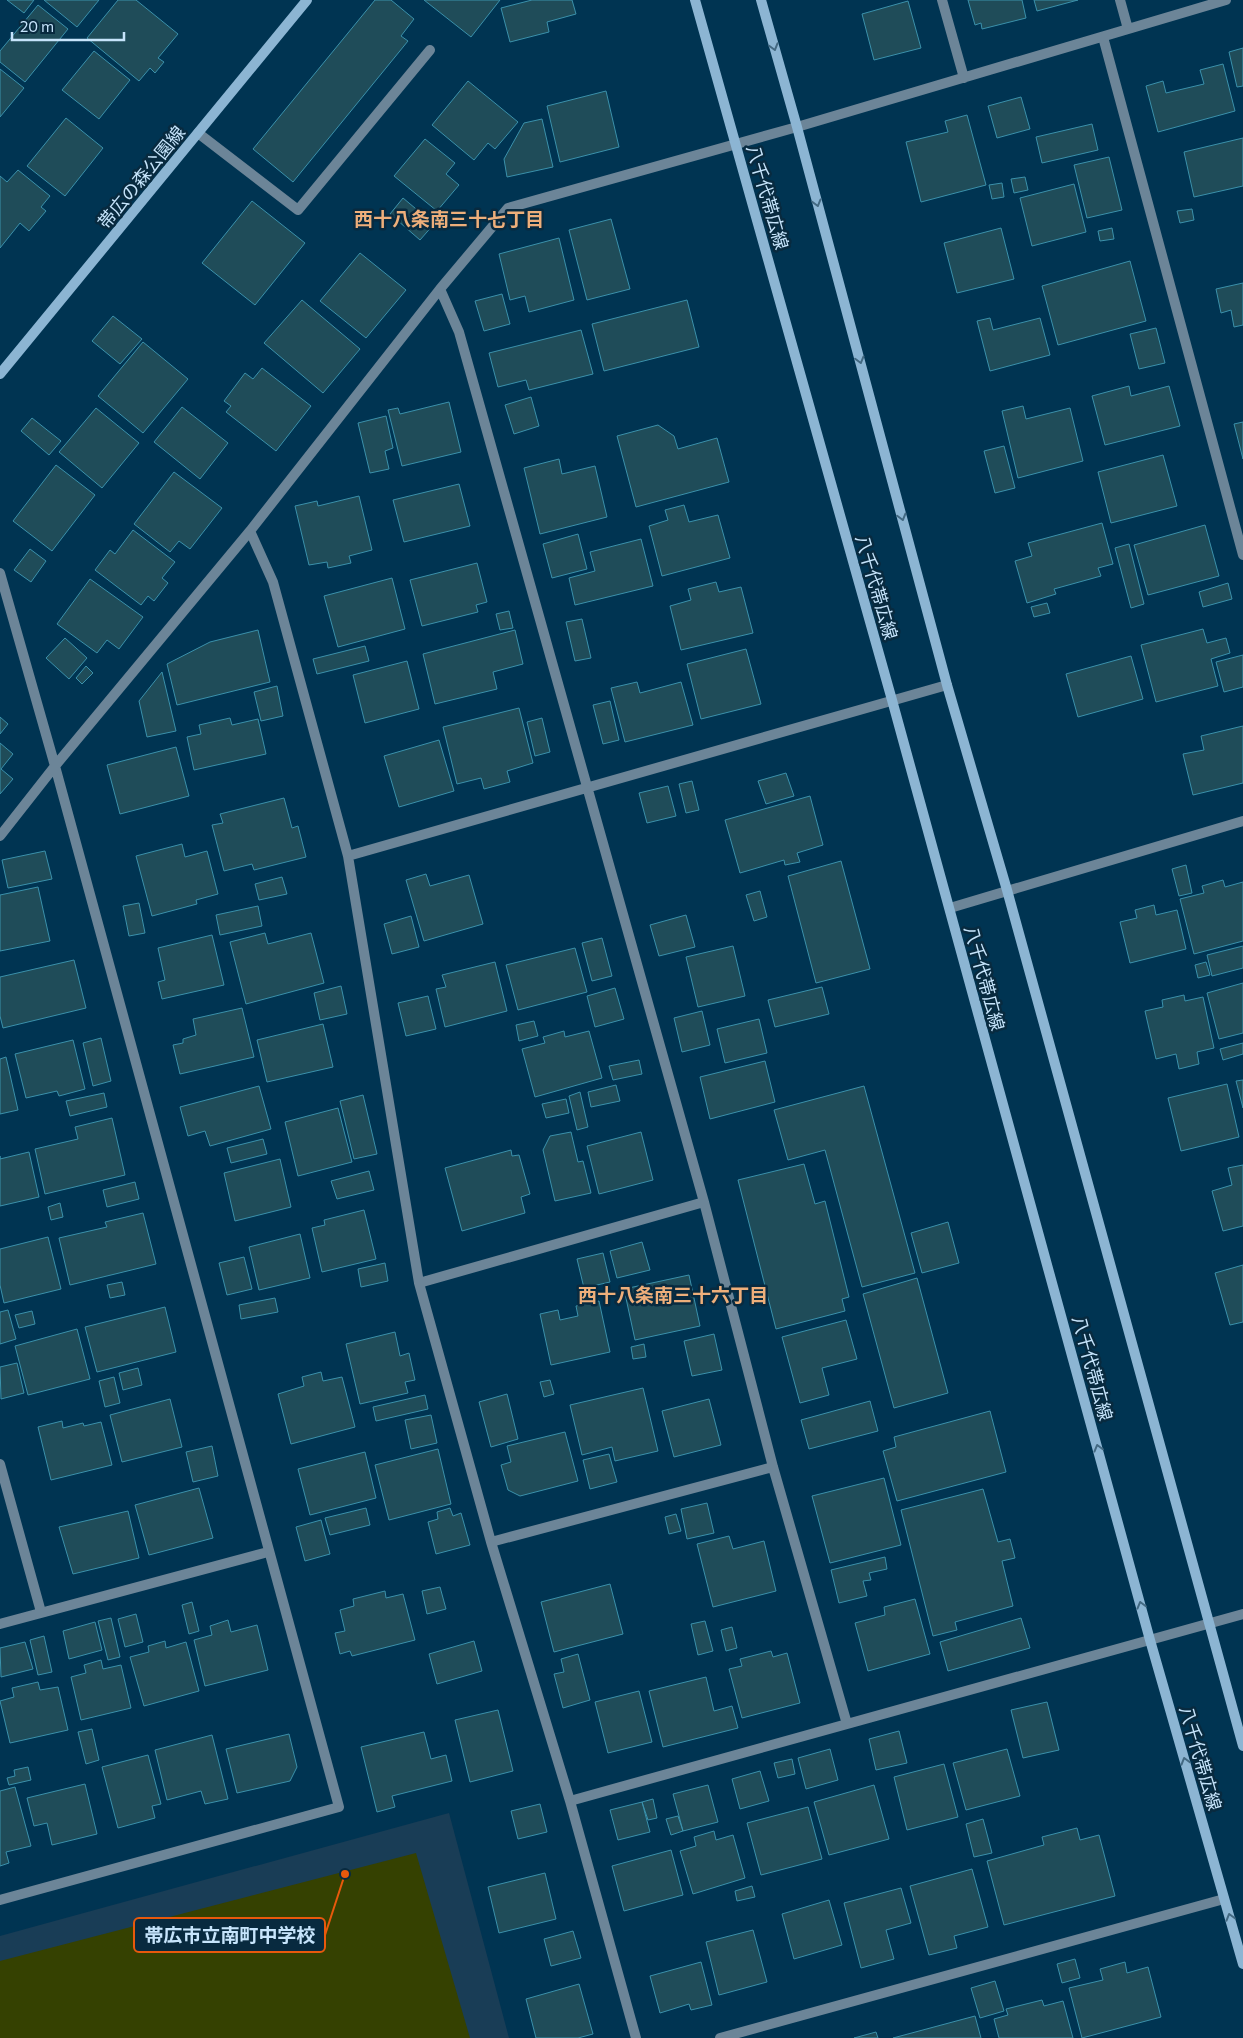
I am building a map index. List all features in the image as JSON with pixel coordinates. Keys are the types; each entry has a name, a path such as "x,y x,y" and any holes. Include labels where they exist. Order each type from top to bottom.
{"main road":[{"name":"帯広の森公園線","path":"0,374 307,0"},
{"name":"八千代帯広線","path":"695,0 950,908 1150,1640 1243,1964"},
{"path":"760,0 797,127 947,685 1006,890 1243,1746"}],"street":[{"path":"942,0 964,78"},
{"path":"1120,0 1128,29"},
{"path":"0,836 55,766 250,531 440,288 508,208 797,127 1226,0"},
{"path":"1103,37 1243,555"},
{"path":"198,133 298,210 430,50"},
{"path":"440,288 459,332 704,1202 774,1466 847,1724"},
{"path":"250,531 273,582 348,856 420,1283 491,1542 570,1801 636,2038"},
{"path":"0,573 55,766 339,1807 0,1900"},
{"path":"348,856 947,685"},
{"path":"950,908 1243,821"},
{"path":"420,1283 704,1202"},
{"path":"0,1464 41,1612"},
{"path":"491,1542 774,1466"},
{"path":"0,1624 268,1552"},
{"path":"570,1801 1243,1614"},
{"path":"720,2038 1224,1899"}],"shaded area":[{"path":"449,1813 509,2038 0,2038 0,1936"}],"green space":[{"path":"416,1853 470,2038 0,2038 0,1961"}],"building":[{"path":"7,0 34,0 24,13"},
{"path":"44,0 99,0 77,27"},
{"path":"118,0 136,0 178,34 158,58 164,62 155,73 150,68 139,81 87,38"},
{"path":"375,0 391,0 414,19 401,36 408,41 293,182 253,149"},
{"path":"424,0 500,0 471,37"},
{"path":"532,0 572,0 576,14 547,22 549,32 510,42 501,8"},
{"path":"968,0 1022,0 1026,18 982,29 981,23 975,25"},
{"path":"1034,0 1078,0 1037,11"},
{"path":"908,1 921,48 874,60 862,14"},
{"path":"38,5 68,29 25,82 0,62 0,51"},
{"path":"1243,48 1243,86 1237,87 1229,52"},
{"path":"94,51 130,80 99,119 62,90"},
{"path":"1223,64 1235,111 1158,132 1146,86 1163,81 1166,93 1204,84 1200,70"},
{"path":"0,69 24,88 0,117"},
{"path":"468,81 518,122 495,149 488,143 474,160 432,125"},
{"path":"606,91 619,147 560,162 547,106"},
{"path":"1021,97 1030,129 997,138 988,106"},
{"path":"967,115 986,185 921,202 906,142 948,132 945,121"},
{"path":"66,118 103,148 65,196 27,166"},
{"path":"542,119 553,167 507,177 504,159 524,123"},
{"path":"1092,124 1098,150 1042,163 1036,137"},
{"path":"1243,138 1243,186 1194,197 1184,152"},
{"path":"425,139 455,163 446,174 459,185 437,211 394,176"},
{"path":"1109,157 1122,210 1087,218 1074,165"},
{"path":"18,170 50,196 41,207 46,211 29,231 20,223 0,248 0,176 7,182"},
{"path":"1025,177 1028,190 1014,193 1011,179"},
{"path":"1002,183 1004,197 992,199 989,185"},
{"path":"1074,184 1086,232 1032,246 1020,198"},
{"path":"403,198 434,224 420,240 390,214"},
{"path":"252,201 305,243 255,305 202,263"},
{"path":"1192,209 1194,220 1180,223 1177,211"},
{"path":"611,219 630,289 587,300 569,230"},
{"path":"1001,228 1014,279 957,293 944,243"},
{"path":"1112,228 1114,239 1100,241 1098,231"},
{"path":"559,238 574,300 529,312 525,296 510,300 499,254"},
{"path":"360,253 406,290 366,338 320,301"},
{"path":"1130,261 1146,321 1058,345 1042,286"},
{"path":"1243,283 1243,325 1234,327 1231,310 1221,313 1216,289"},
{"path":"502,294 510,324 484,331 475,301"},
{"path":"302,300 360,349 323,393 264,343"},
{"path":"687,300 699,347 604,371 592,324"},
{"path":"113,316 142,339 120,364 92,341"},
{"path":"990,318 993,330 1040,318 1050,355 990,371 977,321"},
{"path":"1156,328 1165,363 1139,369 1130,334"},
{"path":"581,330 593,374 529,390 526,380 498,387 489,353"},
{"path":"143,342 188,379 143,433 98,396"},
{"path":"262,368 311,406 276,451 226,412 231,406 224,401 245,373 253,379"},
{"path":"1129,386 1131,396 1169,386 1180,426 1105,445 1092,396"},
{"path":"531,397 539,426 514,434 505,405"},
{"path":"449,402 461,452 402,466 388,410 398,408 400,414"},
{"path":"1023,406 1026,419 1070,408 1083,461 1018,478 1002,411"},
{"path":"182,407 228,443 200,479 154,442"},
{"path":"96,408 139,443 102,488 59,452"},
{"path":"386,416 393,448 385,451 389,469 370,473 358,423"},
{"path":"32,418 61,441 49,455 21,431"},
{"path":"1243,422 1243,459 1234,424"},
{"path":"658,425 674,436 678,449 717,438 729,482 636,507 617,436"},
{"path":"1004,446 1015,488 995,493 984,451"},
{"path":"1163,455 1177,506 1111,523 1098,472"},
{"path":"559,459 562,474 595,466 607,517 540,534 524,468"},
{"path":"56,465 95,495 52,551 13,521"},
{"path":"174,472 222,508 190,549 179,541 170,552 134,524"},
{"path":"459,484 470,526 404,542 393,500"},
{"path":"359,496 372,550 349,556 351,563 328,568 327,562 309,565 295,506 317,501 318,506"},
{"path":"684,505 689,522 718,515 730,558 662,576 649,526 668,520 665,510"},
{"path":"1102,523 1113,564 1098,568 1101,576 1054,589 1056,594 1027,603 1015,561 1032,556 1028,543"},
{"path":"1205,525 1219,576 1148,595 1134,545"},
{"path":"133,530 175,562 162,578 168,583 154,601 148,596 141,605 95,570 110,550 115,554"},
{"path":"578,534 587,569 552,578 543,544"},
{"path":"641,539 653,586 575,605 569,578 595,571 590,552"},
{"path":"1129,544 1144,604 1131,608 1115,548"},
{"path":"30,549 46,561 31,582 14,570"},
{"path":"477,563 487,602 476,605 478,612 422,626 410,580"},
{"path":"392,578 405,629 338,647 324,596"},
{"path":"90,579 143,617 119,649 107,640 97,653 57,624"},
{"path":"716,582 719,592 741,587 753,633 681,650 670,606 691,600 688,589"},
{"path":"1228,583 1232,599 1203,607 1199,592"},
{"path":"1047,603 1050,613 1034,617 1031,607"},
{"path":"509,611 513,628 500,630 496,614"},
{"path":"582,619 591,658 575,661 566,622"},
{"path":"1203,629 1207,643 1226,638 1230,653 1211,659 1218,686 1156,702 1141,645"},
{"path":"258,630 270,682 177,705 167,664 210,642"},
{"path":"515,630 523,664 493,672 497,689 435,704 423,654"},
{"path":"65,638 87,658 69,679 46,658"},
{"path":"365,646 369,661 317,674 313,659"},
{"path":"746,649 761,704 701,719 687,664"},
{"path":"1243,655 1243,687 1224,692 1216,662"},
{"path":"1131,656 1143,699 1078,717 1066,674"},
{"path":"407,661 419,709 365,723 353,675"},
{"path":"86,666 93,673 82,684 76,678"},
{"path":"162,672 176,731 147,737 139,701"},
{"path":"637,682 640,693 681,682 693,725 625,742 611,688"},
{"path":"277,686 283,716 261,721 254,692"},
{"path":"610,701 619,740 603,744 593,705"},
{"path":"519,708 533,763 507,771 510,782 484,789 481,778 457,784 443,727"},
{"path":"0,717 8,724 0,734"},
{"path":"230,718 232,725 258,719 266,754 194,770 187,737 201,734 199,725"},
{"path":"542,718 550,752 535,756 527,722"},
{"path":"1243,726 1243,783 1193,795 1183,754 1204,750 1201,736"},
{"path":"439,740 454,791 399,807 384,756"},
{"path":"0,743 13,754 1,769 13,779 0,794"},
{"path":"176,747 189,796 120,814 107,765"},
{"path":"786,773 794,796 766,804 758,781"},
{"path":"692,781 699,810 686,813 679,784"},
{"path":"668,786 676,816 647,823 639,793"},
{"path":"810,796 823,845 797,853 800,862 785,865 784,860 740,873 725,820"},
{"path":"284,798 292,828 298,826 306,857 254,870 252,864 224,871 212,825 223,823 220,814"},
{"path":"182,844 185,857 207,851 218,894 196,900 197,904 152,916 136,856"},
{"path":"45,851 52,879 8,888 2,860"},
{"path":"841,861 870,969 816,983 788,876"},
{"path":"1186,865 1192,893 1179,896 1172,869"},
{"path":"426,874 430,886 469,875 483,924 424,941 406,880"},
{"path":"282,877 287,894 259,900 255,884"},
{"path":"1223,880 1225,887 1243,882 1243,941 1194,954 1180,899 1204,893 1202,886"},
{"path":"38,887 50,941 0,951 0,895"},
{"path":"760,891 767,917 754,921 746,895"},
{"path":"139,903 145,933 129,936 123,906"},
{"path":"1154,905 1156,915 1177,910 1186,949 1130,963 1120,922 1137,918 1135,910"},
{"path":"258,906 262,926 220,935 216,915"},
{"path":"686,915 695,947 659,956 650,925"},
{"path":"411,916 419,947 392,954 384,924"},
{"path":"265,933 268,944 311,933 324,983 246,1004 230,942"},
{"path":"212,935 224,985 162,999 158,982 165,980 158,948"},
{"path":"602,938 612,976 592,981 582,943"},
{"path":"733,946 745,996 698,1007 686,957"},
{"path":"1243,946 1243,968 1212,976 1207,955"},
{"path":"575,948 587,992 518,1010 506,965"},
{"path":"74,960 86,1008 3,1028 0,1016 0,977"},
{"path":"495,962 507,1011 445,1027 436,989 446,987 442,975"},
{"path":"1206,962 1210,975 1198,978 1195,965"},
{"path":"1243,983 1243,1033 1219,1039 1207,993"},
{"path":"341,986 347,1014 320,1020 314,993"},
{"path":"822,987 829,1014 775,1027 768,1000"},
{"path":"615,988 624,1019 595,1027 587,996"},
{"path":"1184,995 1185,1001 1203,997 1214,1048 1197,1052 1199,1064 1179,1069 1176,1054 1156,1059 1145,1011 1163,1007 1162,1000"},
{"path":"428,996 436,1029 406,1036 398,1003"},
{"path":"242,1008 254,1057 180,1074 173,1045 183,1043 183,1039 196,1035 193,1019"},
{"path":"702,1011 710,1045 682,1052 674,1018"},
{"path":"759,1019 767,1053 725,1063 717,1029"},
{"path":"534,1021 538,1036 519,1041 516,1025"},
{"path":"323,1024 333,1067 267,1082 257,1040"},
{"path":"564,1031 565,1037 589,1031 602,1078 535,1097 522,1049 545,1043 543,1037"},
{"path":"101,1038 111,1081 93,1086 83,1043"},
{"path":"73,1040 85,1089 59,1096 57,1091 26,1098 15,1054"},
{"path":"1243,1043 1243,1054 1223,1060 1220,1049"},
{"path":"6,1057 18,1110 0,1114 0,1059"},
{"path":"639,1060 642,1074 613,1080 609,1066"},
{"path":"765,1061 775,1102 710,1119 700,1077"},
{"path":"1243,1080 1243,1108 1236,1081"},
{"path":"1227,1084 1239,1137 1181,1151 1168,1098"},
{"path":"616,1085 620,1101 591,1107 588,1092"},
{"path":"259,1086 271,1129 210,1146 205,1131 188,1136 180,1107"},
{"path":"864,1086 915,1273 862,1287 825,1150 788,1160 774,1110"},
{"path":"580,1092 588,1127 577,1130 569,1096"},
{"path":"104,1093 107,1107 70,1116 66,1101"},
{"path":"363,1095 377,1154 354,1159 340,1101"},
{"path":"566,1099 569,1113 546,1118 542,1104"},
{"path":"338,1108 352,1162 298,1176 285,1122"},
{"path":"112,1118 125,1175 45,1194 35,1149 78,1139 75,1127"},
{"path":"571,1132 578,1162 583,1161 591,1193 555,1201 543,1150 550,1136"},
{"path":"641,1132 653,1180 599,1194 587,1146"},
{"path":"263,1139 267,1154 231,1163 227,1148"},
{"path":"511,1150 512,1156 519,1155 530,1194 521,1197 525,1213 462,1231 445,1168"},
{"path":"29,1152 39,1197 0,1206 0,1159"},
{"path":"280,1159 291,1207 235,1221 224,1173"},
{"path":"804,1164 815,1204 825,1201 849,1297 842,1299 845,1311 776,1329 738,1180"},
{"path":"1243,1165 1243,1226 1223,1231 1212,1191 1232,1185 1228,1168"},
{"path":"369,1171 374,1190 337,1199 331,1181"},
{"path":"135,1182 139,1199 107,1207 103,1190"},
{"path":"60,1203 63,1217 51,1220 48,1207"},
{"path":"364,1210 376,1259 322,1272 312,1228 325,1225 324,1220"},
{"path":"143,1213 156,1264 70,1285 59,1238 107,1227 105,1222"},
{"path":"948,1222 959,1263 922,1273 911,1233"},
{"path":"300,1234 310,1278 259,1290 249,1247"},
{"path":"48,1237 61,1289 4,1303 0,1285 0,1249"},
{"path":"642,1242 650,1270 617,1278 610,1251"},
{"path":"603,1253 610,1282 584,1288 577,1259"},
{"path":"244,1257 252,1289 227,1295 219,1263"},
{"path":"385,1263 388,1281 361,1287 358,1269"},
{"path":"1243,1265 1243,1322 1230,1325 1215,1273"},
{"path":"689,1275 700,1326 635,1340 624,1289"},
{"path":"917,1278 948,1393 894,1408 863,1294"},
{"path":"122,1282 125,1295 110,1298 107,1285"},
{"path":"275,1298 278,1312 241,1319 239,1305"},
{"path":"599,1301 610,1352 551,1365 540,1314 558,1310 560,1320 578,1316 576,1306"},
{"path":"165,1307 176,1352 97,1372 85,1327"},
{"path":"8,1310 16,1339 0,1344 0,1312"},
{"path":"32,1311 35,1324 19,1328 15,1315"},
{"path":"846,1320 857,1359 822,1368 829,1395 800,1403 782,1337"},
{"path":"77,1329 90,1379 28,1395 15,1346"},
{"path":"395,1332 400,1356 409,1353 415,1380 405,1382 408,1393 360,1404 346,1344"},
{"path":"714,1334 722,1370 692,1376 684,1341"},
{"path":"644,1344 646,1357 633,1359 631,1347"},
{"path":"17,1363 24,1393 1,1399 0,1367"},
{"path":"138,1368 142,1385 123,1390 119,1373"},
{"path":"321,1372 323,1381 342,1377 355,1427 291,1444 278,1394 304,1386 302,1377"},
{"path":"114,1377 120,1403 105,1407 99,1381"},
{"path":"550,1380 554,1394 544,1397 540,1382"},
{"path":"643,1388 658,1451 615,1461 612,1447 582,1455 570,1405"},
{"path":"507,1394 518,1439 491,1447 479,1402"},
{"path":"425,1395 428,1409 376,1421 373,1407"},
{"path":"170,1399 182,1447 122,1462 110,1415"},
{"path":"709,1399 721,1445 674,1457 662,1411"},
{"path":"870,1401 878,1431 809,1449 801,1420"},
{"path":"990,1411 1006,1472 897,1501 883,1451 896,1447 894,1437"},
{"path":"431,1415 437,1443 411,1449 405,1420"},
{"path":"62,1421 63,1428 83,1423 84,1426 101,1422 112,1465 51,1480 38,1427"},
{"path":"565,1432 578,1481 520,1496 508,1490 501,1465 511,1462 507,1446"},
{"path":"212,1446 218,1476 193,1482 186,1452"},
{"path":"438,1449 451,1504 389,1520 375,1465"},
{"path":"365,1452 376,1498 310,1515 298,1469"},
{"path":"609,1454 617,1482 590,1489 583,1460"},
{"path":"884,1478 901,1545 830,1563 812,1496"},
{"path":"199,1488 213,1538 149,1555 135,1505"},
{"path":"983,1489 998,1542 1010,1539 1015,1558 1002,1561 1013,1606 955,1622 957,1630 933,1636 901,1510"},
{"path":"707,1503 714,1533 687,1539 681,1509"},
{"path":"366,1508 370,1525 330,1535 325,1518"},
{"path":"450,1508 453,1516 461,1513 470,1545 436,1554 428,1522 438,1519 437,1512"},
{"path":"128,1511 139,1558 73,1574 59,1527"},
{"path":"676,1514 681,1531 669,1534 665,1517"},
{"path":"321,1520 330,1554 305,1561 296,1527"},
{"path":"729,1536 733,1549 764,1541 776,1591 713,1607 697,1544"},
{"path":"885,1557 887,1569 869,1573 871,1580 863,1581 867,1596 839,1603 831,1570"},
{"path":"610,1584 623,1634 554,1652 541,1602"},
{"path":"440,1587 446,1609 427,1614 422,1591"},
{"path":"385,1591 386,1598 403,1594 415,1640 352,1656 350,1651 340,1654 335,1633 345,1631 340,1610 354,1606 353,1599"},
{"path":"915,1599 930,1654 868,1671 855,1623 885,1615 884,1607"},
{"path":"192,1602 199,1631 189,1634 182,1605"},
{"path":"136,1614 143,1642 125,1647 118,1619"},
{"path":"111,1618 120,1657 108,1660 98,1621"},
{"path":"1021,1618 1030,1648 948,1671 940,1642"},
{"path":"228,1620 231,1632 257,1625 268,1670 205,1686 194,1640 212,1635 210,1626"},
{"path":"705,1621 713,1651 698,1655 691,1624"},
{"path":"95,1622 102,1650 69,1659 63,1631"},
{"path":"732,1627 737,1648 726,1651 721,1630"},
{"path":"44,1636 52,1672 38,1675 30,1640"},
{"path":"165,1641 166,1648 186,1642 199,1691 144,1706 130,1657 149,1652 148,1646"},
{"path":"474,1641 482,1671 437,1684 429,1654"},
{"path":"25,1642 33,1669 1,1677 0,1648"},
{"path":"771,1651 773,1657 787,1653 800,1703 742,1718 729,1669 742,1666 740,1659"},
{"path":"578,1654 590,1700 563,1708 554,1674 564,1672 561,1659"},
{"path":"101,1660 103,1669 121,1665 131,1708 81,1720 71,1677 86,1673 84,1665"},
{"path":"706,1677 714,1711 732,1706 738,1728 663,1747 649,1691"},
{"path":"38,1682 40,1690 58,1687 68,1730 10,1743 0,1701 14,1697 12,1688"},
{"path":"639,1691 652,1742 608,1753 595,1702"},
{"path":"1047,1702 1059,1750 1023,1758 1011,1710"},
{"path":"498,1710 513,1771 470,1782 455,1720"},
{"path":"92,1729 99,1760 86,1764 78,1732"},
{"path":"899,1731 907,1763 876,1770 869,1739"},
{"path":"424,1732 431,1759 446,1755 452,1781 392,1796 395,1807 377,1812 361,1747"},
{"path":"289,1734 297,1767 290,1781 237,1793 226,1749"},
{"path":"212,1735 228,1799 205,1804 201,1791 167,1800 155,1750"},
{"path":"830,1749 838,1780 806,1789 798,1758"},
{"path":"1007,1749 1020,1796 966,1810 953,1763"},
{"path":"148,1755 161,1804 152,1806 155,1818 118,1828 102,1767"},
{"path":"792,1759 795,1774 778,1778 774,1763"},
{"path":"944,1764 958,1817 907,1830 894,1777"},
{"path":"28,1767 31,1780 9,1785 7,1778 15,1776 14,1770"},
{"path":"760,1771 769,1801 740,1809 732,1779"},
{"path":"85,1784 97,1834 52,1845 47,1823 34,1826 27,1798"},
{"path":"708,1785 718,1822 683,1831 673,1794"},
{"path":"874,1785 889,1839 829,1855 814,1802"},
{"path":"15,1787 31,1846 6,1852 9,1863 0,1866 0,1791"},
{"path":"653,1799 657,1818 648,1820 642,1802"},
{"path":"642,1802 650,1832 618,1840 610,1810"},
{"path":"540,1804 547,1832 518,1839 511,1811"},
{"path":"808,1807 822,1859 761,1875 747,1823"},
{"path":"678,1816 683,1831 671,1835 666,1819"},
{"path":"983,1819 992,1853 974,1857 966,1824"},
{"path":"1077,1828 1080,1840 1099,1835 1115,1896 1004,1925 987,1861 1044,1845 1042,1837"},
{"path":"714,1831 716,1840 733,1835 745,1878 693,1894 680,1851 696,1846 694,1837"},
{"path":"671,1850 683,1895 624,1911 612,1866"},
{"path":"972,1869 988,1927 954,1936 957,1948 929,1955 910,1886"},
{"path":"545,1873 556,1919 499,1933 488,1887"},
{"path":"752,1886 755,1897 737,1901 735,1891"},
{"path":"901,1888 911,1923 886,1930 894,1959 861,1968 844,1903"},
{"path":"829,1900 842,1945 794,1959 782,1914"},
{"path":"753,1930 767,1982 719,1995 706,1942"},
{"path":"573,1931 581,1958 551,1966 544,1939"},
{"path":"1075,1959 1080,1978 1062,1983 1057,1964"},
{"path":"701,1962 712,2005 691,2010 689,2004 660,2013 650,1976"},
{"path":"1125,1962 1127,1973 1148,1967 1161,2017 1082,2038 1069,1988 1103,1980 1100,1969"},
{"path":"995,1981 1004,2011 980,2018 971,1988"},
{"path":"579,1984 593,2034 578,2038 536,2038 526,1999"},
{"path":"1042,2000 1044,2006 1063,2001 1073,2038 999,2038 994,2019 1008,2015 1006,2009"},
{"path":"975,2016 981,2038 893,2038"},
{"path":"876,2032 878,2038 854,2038"}],"place":[{"name":"帯広市立南町中学校","path":"345,1874"}],"district":[{"name":"西十八条南三十七丁目","path":"449,218"},
{"name":"西十八条南三十六丁目","path":"673,1294"}]}
